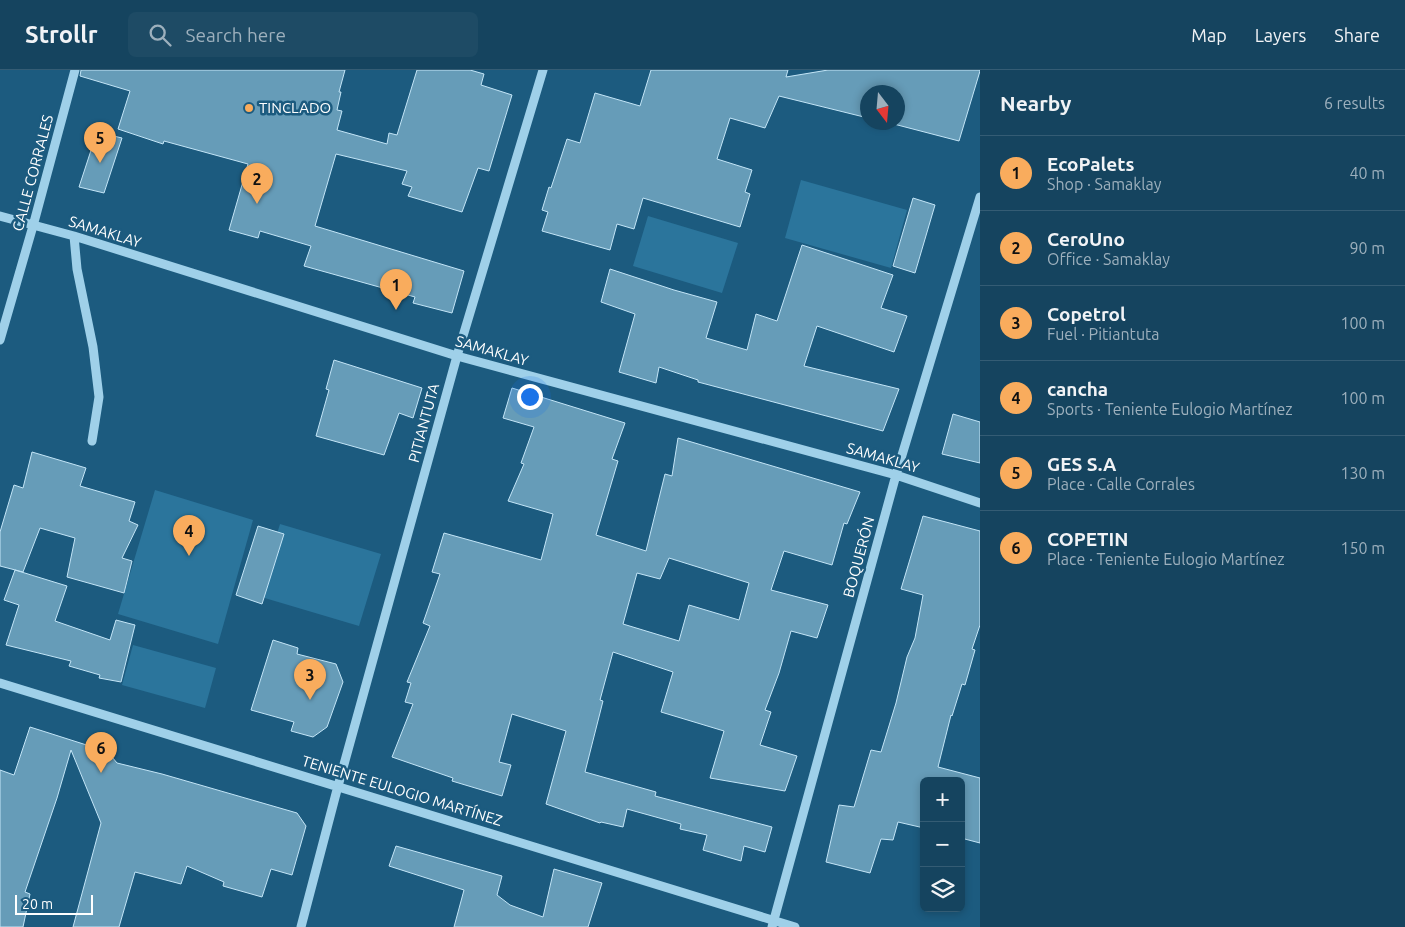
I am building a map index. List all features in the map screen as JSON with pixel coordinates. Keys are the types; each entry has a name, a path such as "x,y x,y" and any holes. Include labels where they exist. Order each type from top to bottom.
{"street":[{"name":"CALLE CORRALES","path":"0,340 75,70"},
{"name":"PITIANTUTA","path":"301,927 457,356 544,70"},
{"name":"BOQUERÓN","path":"773,924 896,476 980,197"},
{"name":"SAMAKLAY","path":"0,216 74,236 457,356 896,476 980,503"},
{"path":"74,236 77,269 93,347 99,397 92,441"},
{"name":"TENIENTE EULOGIO MARTÍNEZ","path":"0,683 338,786 773,924 795,927"}],"shaded area":[{"path":"801,180 907,210 891,268 785,238"},
{"path":"648,216 738,243 722,293 633,266"},
{"path":"155,490 253,520 218,644 118,614"},
{"path":"280,524 381,554 359,626 258,596"},
{"path":"133,645 216,668 205,708 122,685"}],"building":[{"path":"81,70 345,70 339,92 341,92 337,110 342,111 337,130 387,144 389,133 397,135 417,70 470,70 484,74 481,85 512,95 489,171 478,168 462,212 408,196 412,187 402,184 407,171 336,154 315,226 464,271 452,313 413,303 415,297 304,266 311,246 260,231 258,238 229,230 248,164 164,141 163,144 118,129 130,91 80,76"},
{"path":"651,70 788,70 786,77 828,70 980,70 959,141 905,127 905,85 860,85 860,116 779,96 765,128 730,118 717,159 752,170 745,192 750,194 740,227 643,198 634,229 617,224 610,250 542,231 548,212 542,210 567,139 580,143 595,93 640,106"},
{"path":"97,132 122,138 104,193 79,187"},
{"path":"913,198 935,205 915,273 893,266"},
{"path":"802,245 893,275 881,308 907,316 894,352 817,326 804,366 899,389 883,431 698,382 698,380 659,367 656,383 619,372 635,314 601,302 610,269 717,302 706,338 747,350 756,314 777,321"},
{"path":"334,360 422,388 413,418 399,413 384,455 316,436 329,390 326,389"},
{"path":"512,388 625,423 612,459 618,461 596,535 646,551 665,474 672,476 678,438 860,492 847,524 844,523 832,565 784,551 771,590 828,605 817,638 791,631 779,673 765,710 771,712 760,745 797,756 785,791 710,778 724,731 661,712 673,672 613,652 600,700 603,701 585,772 656,792 655,796 772,827 765,852 744,846 741,861 703,850 707,835 680,829 681,824 627,809 623,827 600,823 546,804 566,731 512,714 499,762 511,765 502,796 452,781 453,778 392,757 413,704 405,702 411,683 407,682 430,626 423,623 440,574 432,572 444,533 541,560 553,514 508,501 524,464 521,463 534,427 503,418","holes":["669,558 749,583 739,620 689,605 679,641 623,624 637,573 660,579"]},
{"path":"953,414 980,422 980,463 942,454"},
{"path":"32,452 86,468 80,486 135,502 129,521 138,525 122,558 132,561 124,593 67,577 75,538 40,528 23,572 0,566 0,532 14,485 23,488"},
{"path":"923,516 980,531 980,625 972,649 975,650 965,685 962,684 951,715 938,767 980,778 980,843 965,839 965,777 920,777 920,827 898,822 893,840 881,839 870,873 826,862 839,805 854,807 871,750 881,752 896,703 907,657 915,638 923,595 901,589"},
{"path":"258,526 284,534 262,604 236,595"},
{"path":"15,570 67,586 55,621 110,640 116,620 135,625 121,682 99,678 100,675 69,666 71,661 6,645 19,605 4,600"},
{"path":"273,640 298,648 297,654 336,664 343,682 327,727 313,737 291,731 294,722 251,710"},
{"path":"30,727 96,748 98,740 117,763 297,813 306,826 292,875 271,869 262,897 223,886 224,882 187,866 181,884 135,872 119,927 73,927 101,823 71,750 25,892 30,894 23,927 0,927 0,770 14,775"},
{"path":"396,846 502,876 497,895 510,905 543,917 554,869 602,883 588,927 454,927 464,890 389,866"}],"place":[{"name":"TINCLADO","path":"249,108"},
{"name":"GES S.A","path":"100,163"},
{"name":"CeroUno","path":"257,204"},
{"name":"EcoPalets","path":"396,310"},
{"name":"cancha","path":"189,556"},
{"name":"Copetrol","path":"310,700"},
{"name":"COPETIN","path":"101,773"}]}
